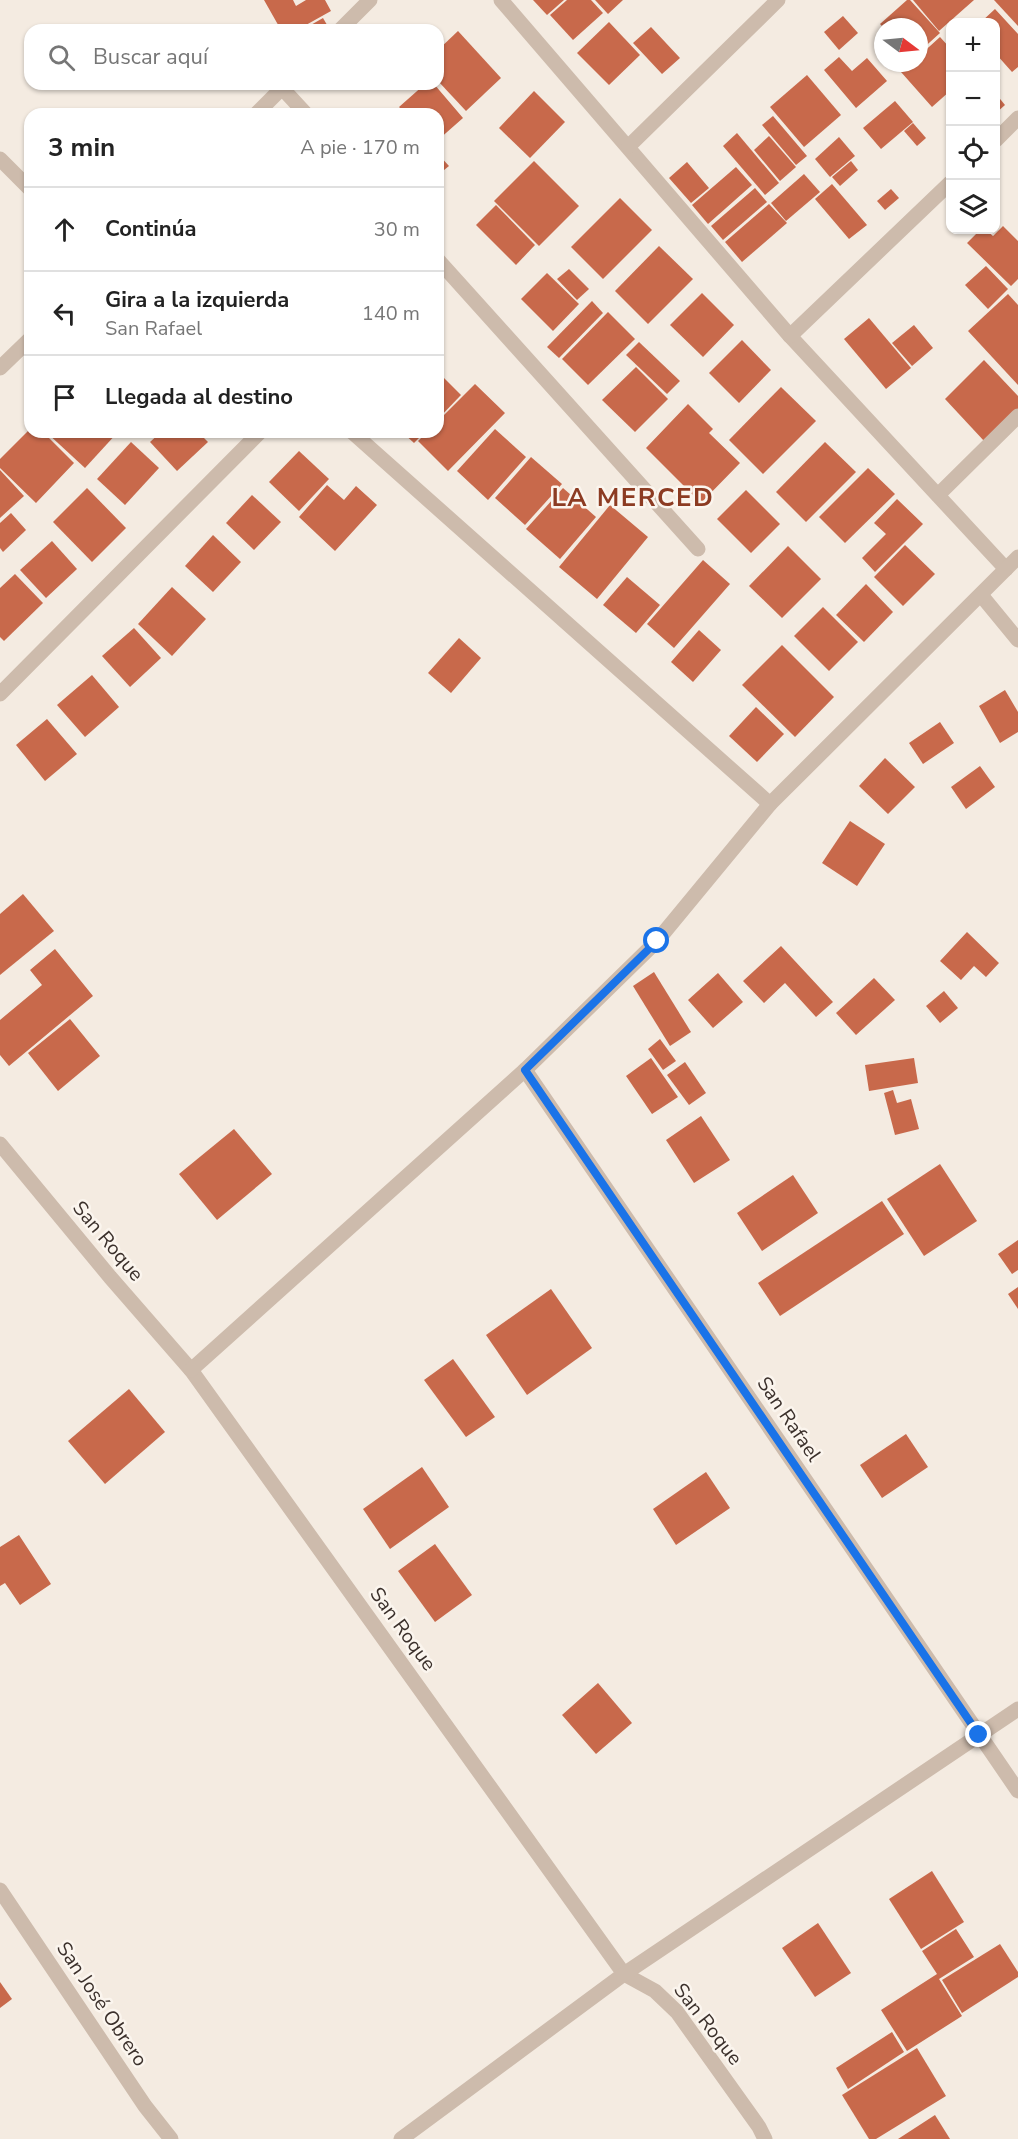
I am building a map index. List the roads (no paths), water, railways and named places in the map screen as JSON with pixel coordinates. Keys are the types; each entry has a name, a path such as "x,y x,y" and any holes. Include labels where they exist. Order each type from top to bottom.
{"street":[{"path":"346,24 370,0"},
{"path":"501,0 629,146 790,336 1006,569"},
{"path":"629,146 778,0"},
{"path":"262,108 280,90"},
{"path":"287,90 301,108"},
{"path":"1000,136 1018,118"},
{"path":"0,159 24,183"},
{"path":"790,336 946,188"},
{"path":"444,267 698,549"},
{"path":"0,368 24,345"},
{"path":"938,495 1018,416"},
{"path":"0,694 254,438"},
{"path":"359,438 770,804"},
{"path":"191,1370 525,1070 657,941 770,804 1018,557"},
{"path":"981,595 1018,640"},
{"name":"San Rafael","path":"525,1070 1018,1791"},
{"name":"San Roque","path":"0,1144 110,1277 191,1370 624,1974 655,1991 677,2012 759,2127 765,2139"},
{"path":"401,2139 624,1974 1018,1709"},
{"name":"San José Obrero","path":"0,1890 145,2106 171,2139"}],"district":[{"name":"LA MERCED","path":"633,497"}]}
